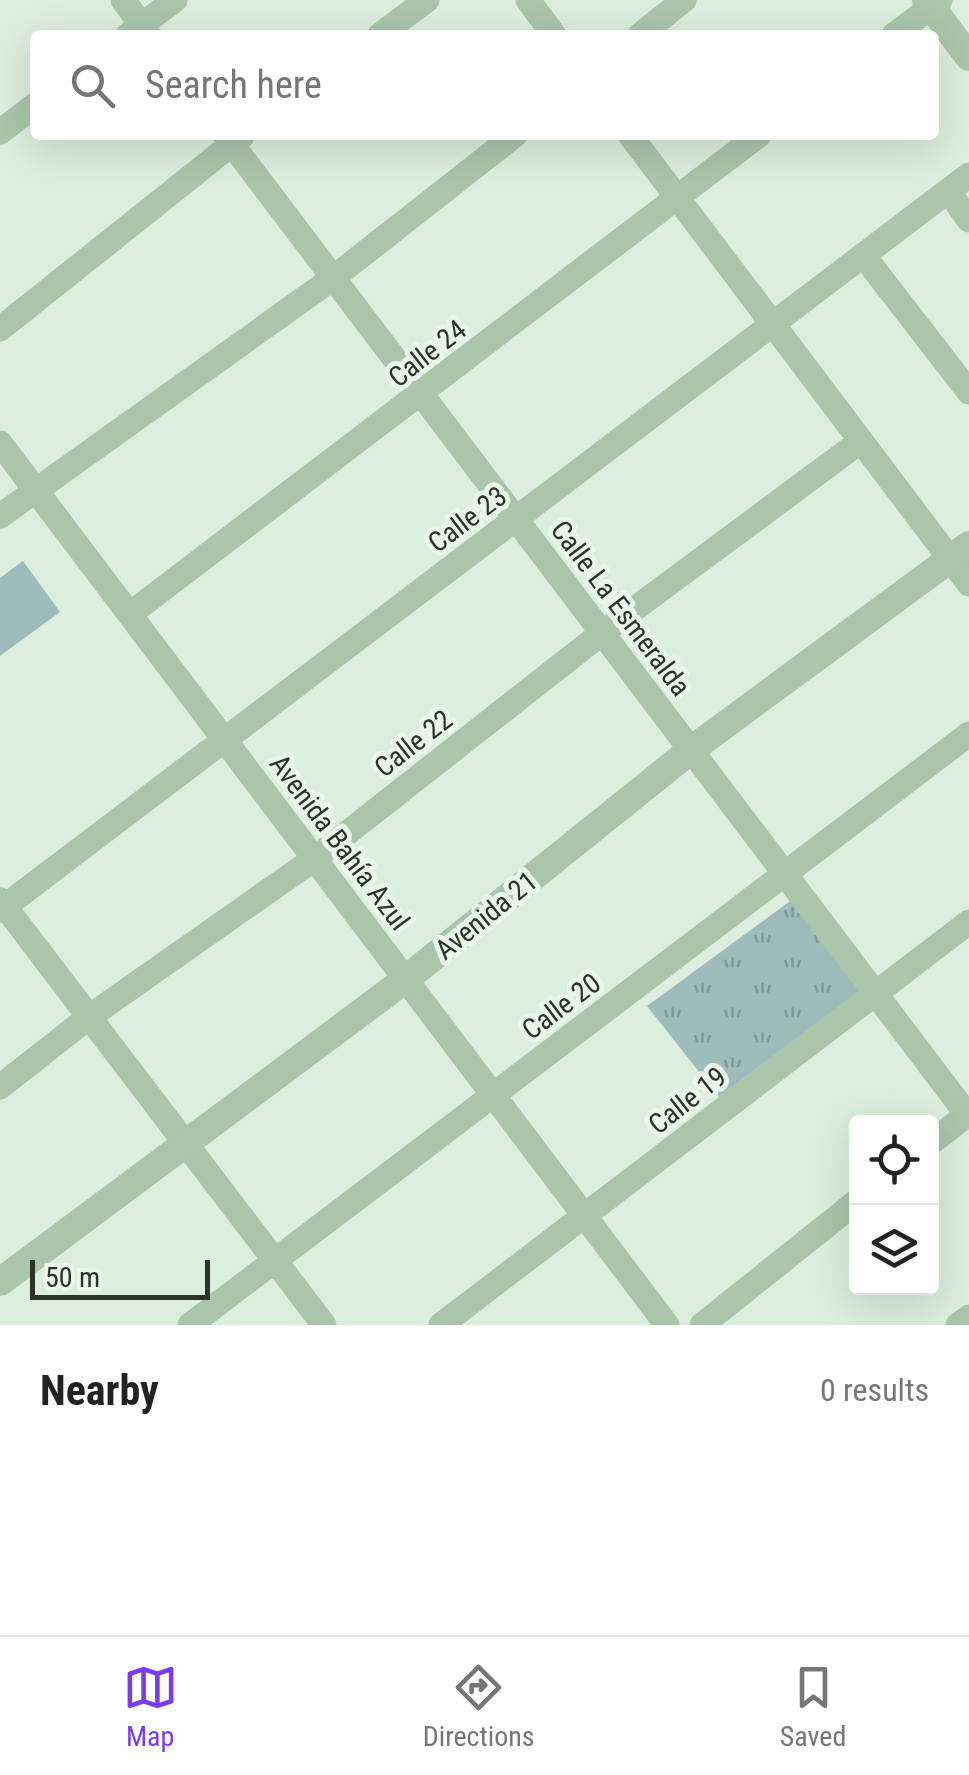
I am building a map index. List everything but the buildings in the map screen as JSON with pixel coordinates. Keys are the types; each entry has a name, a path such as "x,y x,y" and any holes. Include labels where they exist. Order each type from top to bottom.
{"street":[{"path":"122,0 139,30"},
{"path":"142,30 175,0"},
{"path":"387,30 427,0"},
{"path":"528,0 550,30"},
{"path":"646,30 684,0"},
{"path":"900,30 932,2 969,56"},
{"path":"0,132 30,109"},
{"path":"0,329 231,140"},
{"name":"Calle La Esmeralda","path":"234,140 333,278 968,1115"},
{"path":"0,516 34,488 333,278 509,140"},
{"path":"634,140 861,442 959,551 969,584"},
{"name":"Calle 24","path":"130,614 752,140"},
{"path":"959,183 969,220"},
{"name":"Calle 23","path":"2,905 959,183"},
{"path":"864,256 969,392"},
{"name":"Calle 22","path":"0,1087 89,1017 314,858 602,632 861,442"},
{"name":"Avenida Bahía Azul","path":"0,443 668,1325"},
{"name":"Avenida 21","path":"0,1282 406,980 691,750 959,551"},
{"name":"Calle 20","path":"190,1325 969,734"},
{"path":"2,905 324,1325"},
{"name":"Calle 19","path":"442,1325 969,922"},
{"path":"939,1137 968,1115"},
{"path":"702,1325 852,1205"},
{"path":"958,1325 969,1317"}],"green space":[{"path":"23,561 60,612 0,656 0,578"},
{"path":"793,899 861,990 719,1097 647,1006"}]}
